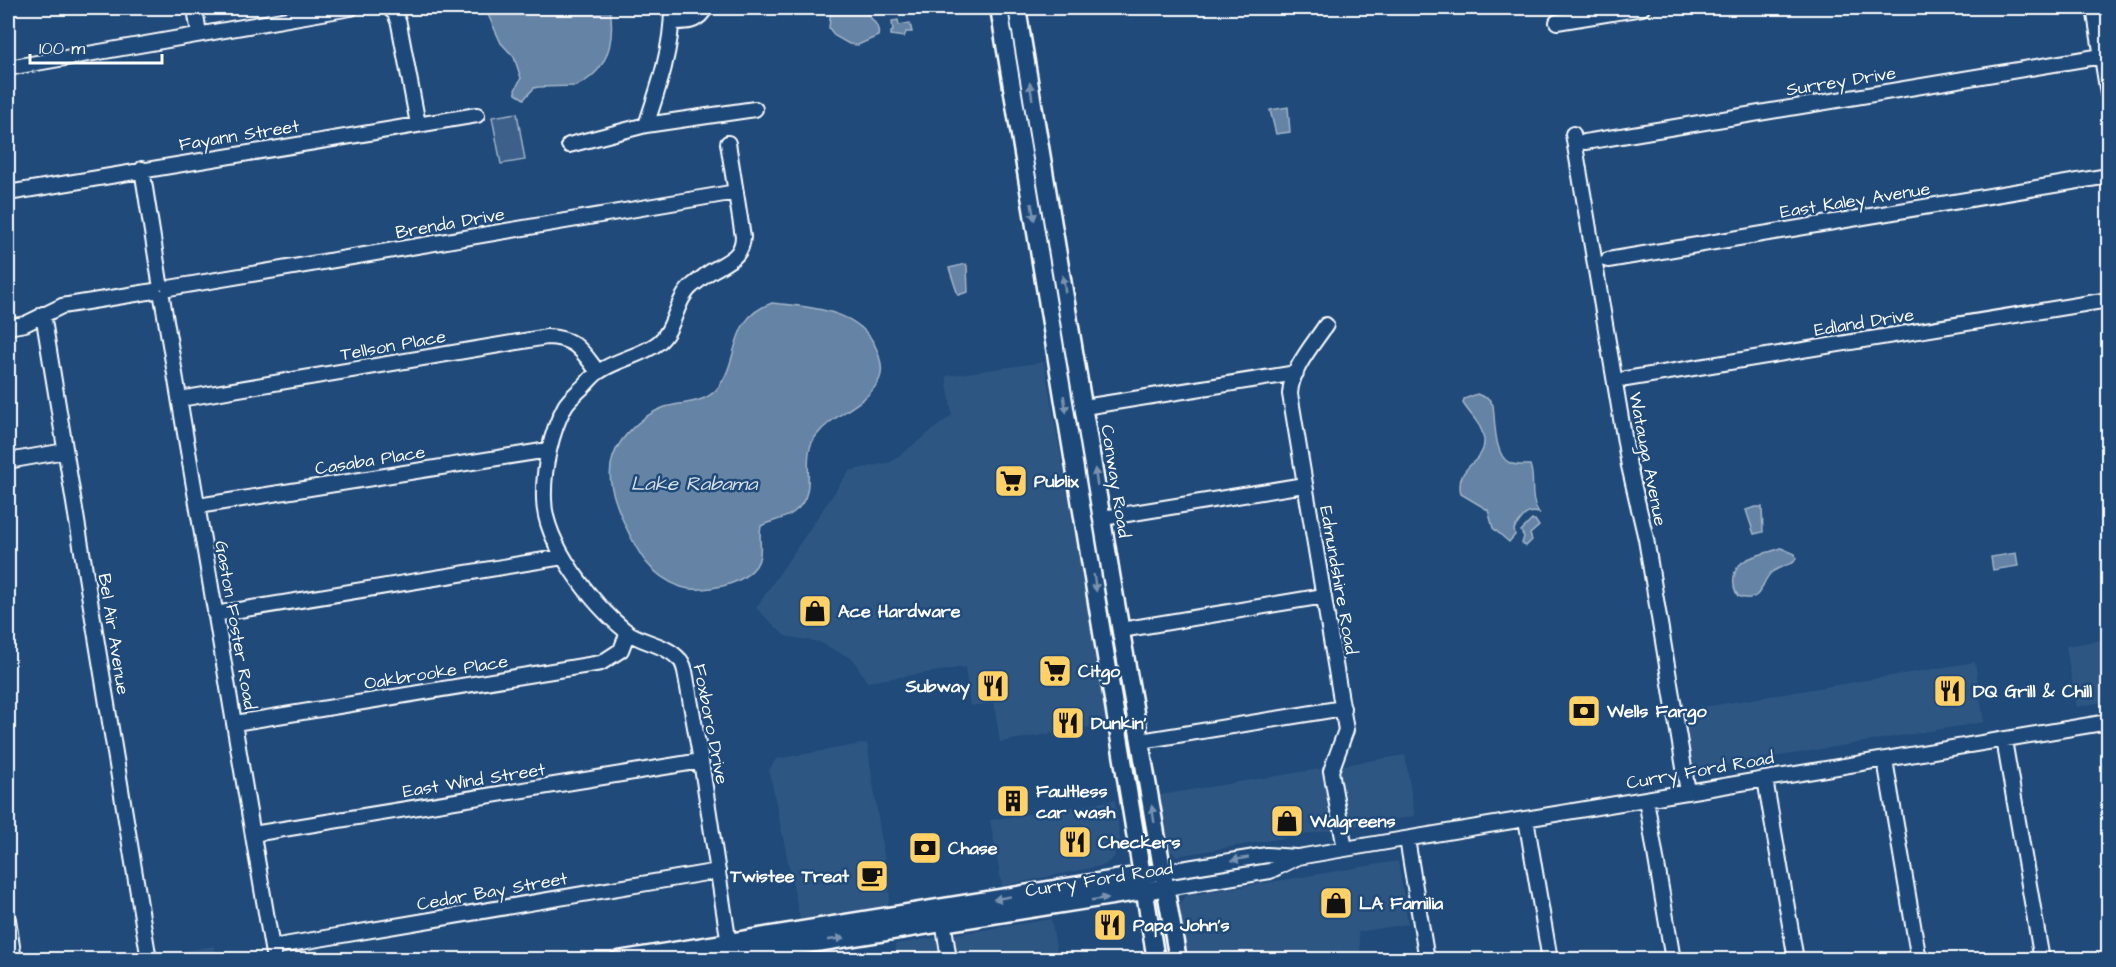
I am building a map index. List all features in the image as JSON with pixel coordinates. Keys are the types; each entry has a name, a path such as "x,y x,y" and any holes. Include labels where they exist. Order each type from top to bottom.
{"main road":[{"name":"Conway Road","path":"999,8 1156,960"},
{"name":"Conway Road","path":"1017,8 1178,960"},
{"path":"1045,285 1064,329 1072,339"},
{"path":"1078,483 1090,505 1103,518"},
{"path":"1085,524 1095,532 1112,580"},
{"name":"Curry Ford Road","path":"618,960 729,949 1164,880"},
{"name":"Curry Ford Road","path":"711,960 729,949"}],"street":[{"path":"195,8 199,34"},
{"path":"8,68 351,8"},
{"path":"389,8 395,13 399,24 418,124"},
{"path":"646,126 669,48 672,15 688,22 699,18 703,12 702,8"},
{"path":"1557,22 1642,8"},
{"path":"2094,8 2109,94"},
{"name":"Surrey Drive","path":"1585,142 2102,56"},
{"path":"569,144 646,126 755,109"},
{"name":"Fayann Street","path":"8,193 477,115"},
{"name":"Watauga Avenue","path":"1573,134 1629,466 1646,539 1688,792"},
{"name":"Foxboro Drive","path":"728,143 743,237 738,254 690,288 676,311 667,333 659,342 645,351 598,372 566,405 548,450 544,500 550,530 563,557 591,596 628,632 679,659 685,671 701,760 729,949"},
{"path":"1023,154 1041,149"},
{"name":"Gaston Foster Road","path":"142,169 273,953"},
{"name":"East Kaley Avenue","path":"1608,260 2109,176"},
{"name":"Brenda Drive","path":"8,327 25,324 62,306 736,192"},
{"name":"Edland Drive","path":"1626,379 2109,300"},
{"name":"Bel Air Avenue","path":"43,314 149,960"},
{"name":"Edmundshire Road","path":"1326,325 1296,373 1290,385 1290,394 1346,730 1332,771 1344,849"},
{"name":"Tellson Place","path":"180,399 547,337 565,338 579,348 598,372"},
{"path":"1084,407 1296,373"},
{"name":"Casaba Place","path":"198,506 548,450"},
{"path":"8,460 65,451"},
{"path":"1103,518 1304,485"},
{"path":"215,614 563,557"},
{"path":"1121,630 1324,596"},
{"name":"Oakbrooke Place","path":"235,723 601,663 621,650 628,632"},
{"path":"1141,741 1342,708"},
{"name":"Curry Ford Road","path":"1164,880 1270,871 1298,857 2109,722"},
{"path":"2004,740 2042,960"},
{"name":"East Wind Street","path":"253,834 701,760"},
{"path":"1885,760 1919,960"},
{"path":"1765,779 1796,960"},
{"path":"1646,799 1673,960"},
{"path":"1526,819 1550,960"},
{"path":"1407,839 1427,960"},
{"name":"Cedar Bay Street","path":"273,953 718,872"},
{"path":"942,915 949,960"},
{"path":"8,920 14,960"}],"shaded area":[{"path":"517,113 525,160 501,164 492,117"},
{"path":"1044,362 1108,724 1000,742 994,703 970,706 965,667 867,682 853,659 819,642 785,636 756,608 849,471 891,462 952,415 946,376"},
{"path":"2108,639 2108,701 2076,707 2066,646"},
{"path":"1975,662 1984,722 1689,771 1680,711"},
{"path":"867,743 890,896 888,905 800,919 769,770 776,759"},
{"path":"1405,755 1415,816 1177,856 1169,850 1160,795"},
{"path":"1115,800 1121,848 1114,849 1115,856 1105,865 1002,886 990,820"},
{"path":"1398,861 1408,924 1358,932 1361,954 1331,960 1187,959 1178,906 1185,896"},
{"path":"1051,919 1058,959 897,959 895,944"},
{"path":"214,946 217,959 160,959 159,955"}],"water":[{"path":"485,8 610,8 611,32 607,54 596,72 576,86 534,88 524,99 516,94 515,90 521,78 514,57 501,43"},
{"path":"831,8 864,8 878,28 878,36 858,45 849,44 835,36 829,28"},
{"path":"898,20 899,25 910,23 912,32 906,32 904,37 891,35 892,21"},
{"path":"1288,107 1290,132 1276,134 1270,110"},
{"path":"966,264 968,292 958,295 949,268"},
{"name":"Lake Rabama","path":"772,303 820,310 850,320 863,329 872,340 880,359 881,376 865,398 831,421 816,436 809,454 808,485 802,504 790,515 761,526 760,557 756,566 733,583 699,589 681,587 653,569 635,545 613,493 610,472 612,461 622,440 647,416 665,407 692,402 711,395 724,378 736,341 747,319 757,310"},
{"path":"1477,394 1489,399 1493,405 1496,437 1501,454 1515,465 1530,465 1532,471 1534,501 1539,513 1525,515 1514,529 1515,535 1509,542 1493,528 1488,510 1461,494 1462,476 1483,448 1484,440 1481,430 1463,403 1464,399"},
{"path":"1762,507 1763,532 1754,534 1746,510"},
{"path":"1532,520 1535,520 1539,526 1530,534 1532,540 1526,546 1522,543 1524,537 1521,531"},
{"path":"1781,548 1795,554 1794,562 1772,572 1757,595 1752,598 1738,596 1734,580 1736,570 1740,565 1752,557"},
{"path":"2016,553 2018,566 1993,570 1991,557"}],"place":[{"name":"Publix","path":"1011,481"},
{"name":"Ace Hardware","path":"815,611"},
{"name":"Citgo","path":"1055,671"},
{"name":"Subway","path":"993,686"},
{"name":"DQ Grill & Chill","path":"1950,691"},
{"name":"Wells Fargo","path":"1584,711"},
{"name":"Dunkin'","path":"1068,723"},
{"name":"Faultless car wash","path":"1013,801"},
{"name":"Walgreens","path":"1287,821"},
{"name":"Checkers","path":"1075,842"},
{"name":"Chase","path":"925,848"},
{"name":"Twistee Treat","path":"872,876"},
{"name":"LA Familia","path":"1336,903"},
{"name":"Papa John's","path":"1110,925"}]}
